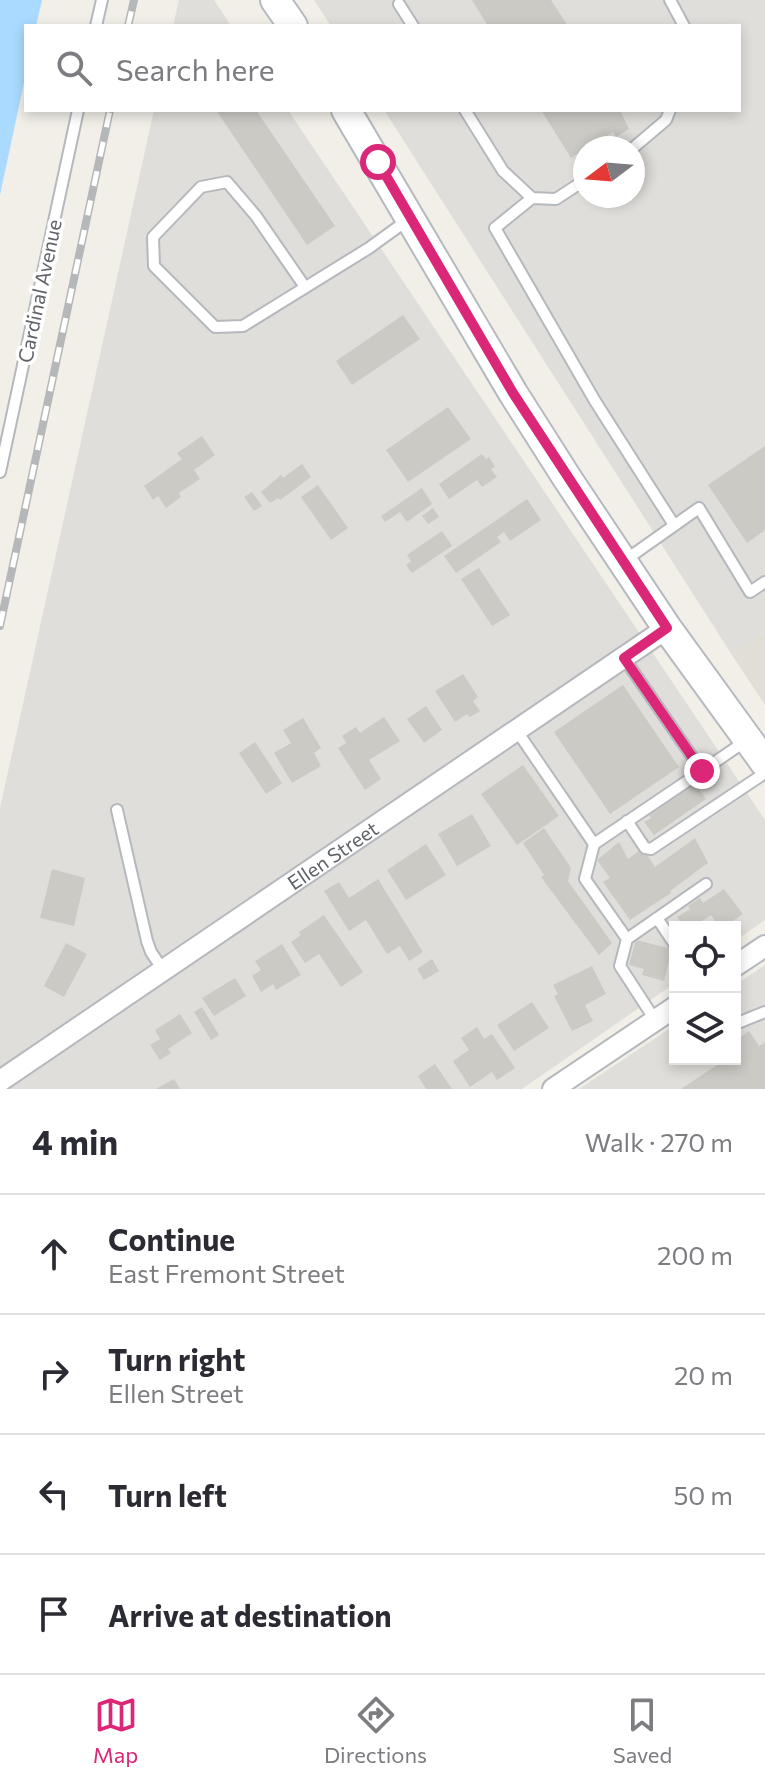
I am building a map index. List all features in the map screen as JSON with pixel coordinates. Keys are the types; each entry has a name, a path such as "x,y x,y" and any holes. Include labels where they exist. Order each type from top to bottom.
{"main road":[{"path":"275,0 292,24"},
{"path":"293,0 307,24"},
{"path":"347,112 513,393 667,628 765,763"}],"street":[{"name":"Ellen Street","path":"0,1081 667,628"},
{"path":"741,962 765,946"},
{"path":"553,1089 669,1011"}],"lane":[{"path":"96,24 102,0"},
{"path":"670,0 683,24"},
{"path":"399,4 412,24"},
{"name":"Cardinal Avenue","path":"0,472 78,112"},
{"path":"466,112 503,171 532,198 556,199 573,188"},
{"path":"645,138 666,120 669,112"},
{"path":"305,287 256,216 227,182 201,187 153,237 154,266 215,327 243,326 369,248 411,218"},
{"path":"532,198 495,228 595,401 674,525"},
{"path":"623,563 699,508 750,592 765,582"},
{"path":"624,658 702,771"},
{"path":"517,731 594,844"},
{"path":"627,939 585,879 594,844 749,739"},
{"path":"627,821 645,848 651,849 765,773"},
{"path":"117,810 147,941 163,970"},
{"path":"655,1020 620,966 627,939 706,884"},
{"path":"657,918 669,936"},
{"path":"741,1022 765,1012"}],"shaded area":[{"path":"179,0 214,0 230,24 173,24"},
{"path":"314,0 765,0 765,633 732,655 385,112 741,112 741,24 330,24"},
{"path":"154,112 289,112 765,820 765,920 741,937 741,921 669,921 669,987 522,1089 0,1089 0,808"},
{"path":"765,633 765,705 732,655"},
{"path":"765,965 765,1089 579,1089 669,1029 669,1065 741,1065 741,981"}],"water":[{"path":"0,0 42,0 36,24 24,24 24,82 0,195"}],"building":[{"path":"472,0 551,0 567,24 487,24"},
{"path":"217,112 257,112 335,226 307,245"},
{"path":"542,112 621,112 629,129 618,136 613,132 607,136 573,136 573,157"},
{"path":"403,315 420,339 352,385 336,361"},
{"path":"448,407 471,439 408,482 386,450"},
{"path":"202,436 215,455 194,470 200,479 179,493 181,497 166,508 158,496 153,500 144,486 182,459 177,453"},
{"path":"765,446 765,530 747,543 708,485"},
{"path":"482,454 486,459 489,457 495,467 491,469 497,477 482,487 477,480 449,499 439,484"},
{"path":"302,464 311,477 280,500 278,498 270,503 261,492 281,475 283,478"},
{"path":"318,485 348,528 331,540 301,497"},
{"path":"422,488 432,504 407,522 400,512 385,522 381,516"},
{"path":"252,492 262,506 254,511 244,497"},
{"path":"527,499 541,520 510,541 504,532 497,537 501,542 456,573 444,556"},
{"path":"433,508 439,517 428,524 422,516"},
{"path":"442,531 452,546 412,573 406,565 411,561 407,555"},
{"path":"479,568 510,615 492,626 461,579"},
{"path":"463,674 478,697 473,701 480,711 470,717 467,714 455,722 435,691"},
{"path":"623,685 679,767 610,814 554,732"},
{"path":"426,706 442,730 424,743 407,719"},
{"path":"384,717 400,741 369,760 381,779 365,790 338,748 346,743 342,736 356,727 360,733"},
{"path":"303,718 321,748 314,753 321,766 292,783 274,753 291,743 283,730"},
{"path":"255,742 282,783 266,794 239,753"},
{"path":"523,765 559,816 517,845 481,794"},
{"path":"695,783 706,799 654,835 644,822 651,818 649,815"},
{"path":"472,814 491,846 457,866 438,834"},
{"path":"544,828 571,868 568,881 612,943 599,955 541,877 544,875 523,843"},
{"path":"695,838 708,863 630,920 603,882 610,878 597,860 619,842 628,859 643,848 655,867"},
{"path":"426,844 446,875 406,900 387,870"},
{"path":"52,869 85,878 74,926 40,918"},
{"path":"378,879 423,952 409,961 400,946 387,954 366,920 349,931 324,891 339,882 349,898"},
{"path":"724,889 743,914 733,921 715,921 711,915 702,921 680,921 677,917 700,898 703,903"},
{"path":"324,915 363,972 341,987 319,954 305,963 291,942 301,935 299,932"},
{"path":"636,940 669,948 664,981 642,975 644,969 629,965"},
{"path":"66,943 87,954 64,997 44,986"},
{"path":"282,944 301,975 276,990 273,984 261,992 252,976 261,970 255,961"},
{"path":"432,959 439,971 424,980 417,969"},
{"path":"592,966 606,994 585,1005 593,1021 572,1031 554,996 558,994 553,985"},
{"path":"235,978 246,996 214,1016 202,998"},
{"path":"532,1002 549,1028 514,1051 497,1025"},
{"path":"202,1007 219,1035 211,1040 194,1012"},
{"path":"180,1014 192,1033 168,1049 171,1053 160,1060 150,1045 160,1039 155,1030"},
{"path":"477,1027 484,1039 492,1034 515,1068 497,1080 492,1072 470,1087 453,1061 469,1050 461,1038"},
{"path":"749,1031 759,1046 765,1042 765,1089 681,1089 717,1065 741,1065 741,1037"},
{"path":"435,1064 452,1089 426,1089 418,1076"},
{"path":"174,1079 180,1089 156,1089"}],"railway":[{"path":"128,24 134,0"},
{"path":"0,626 110,112"}],"route":[{"path":"378,162 513,393 667,628 624,658 702,771"}]}
